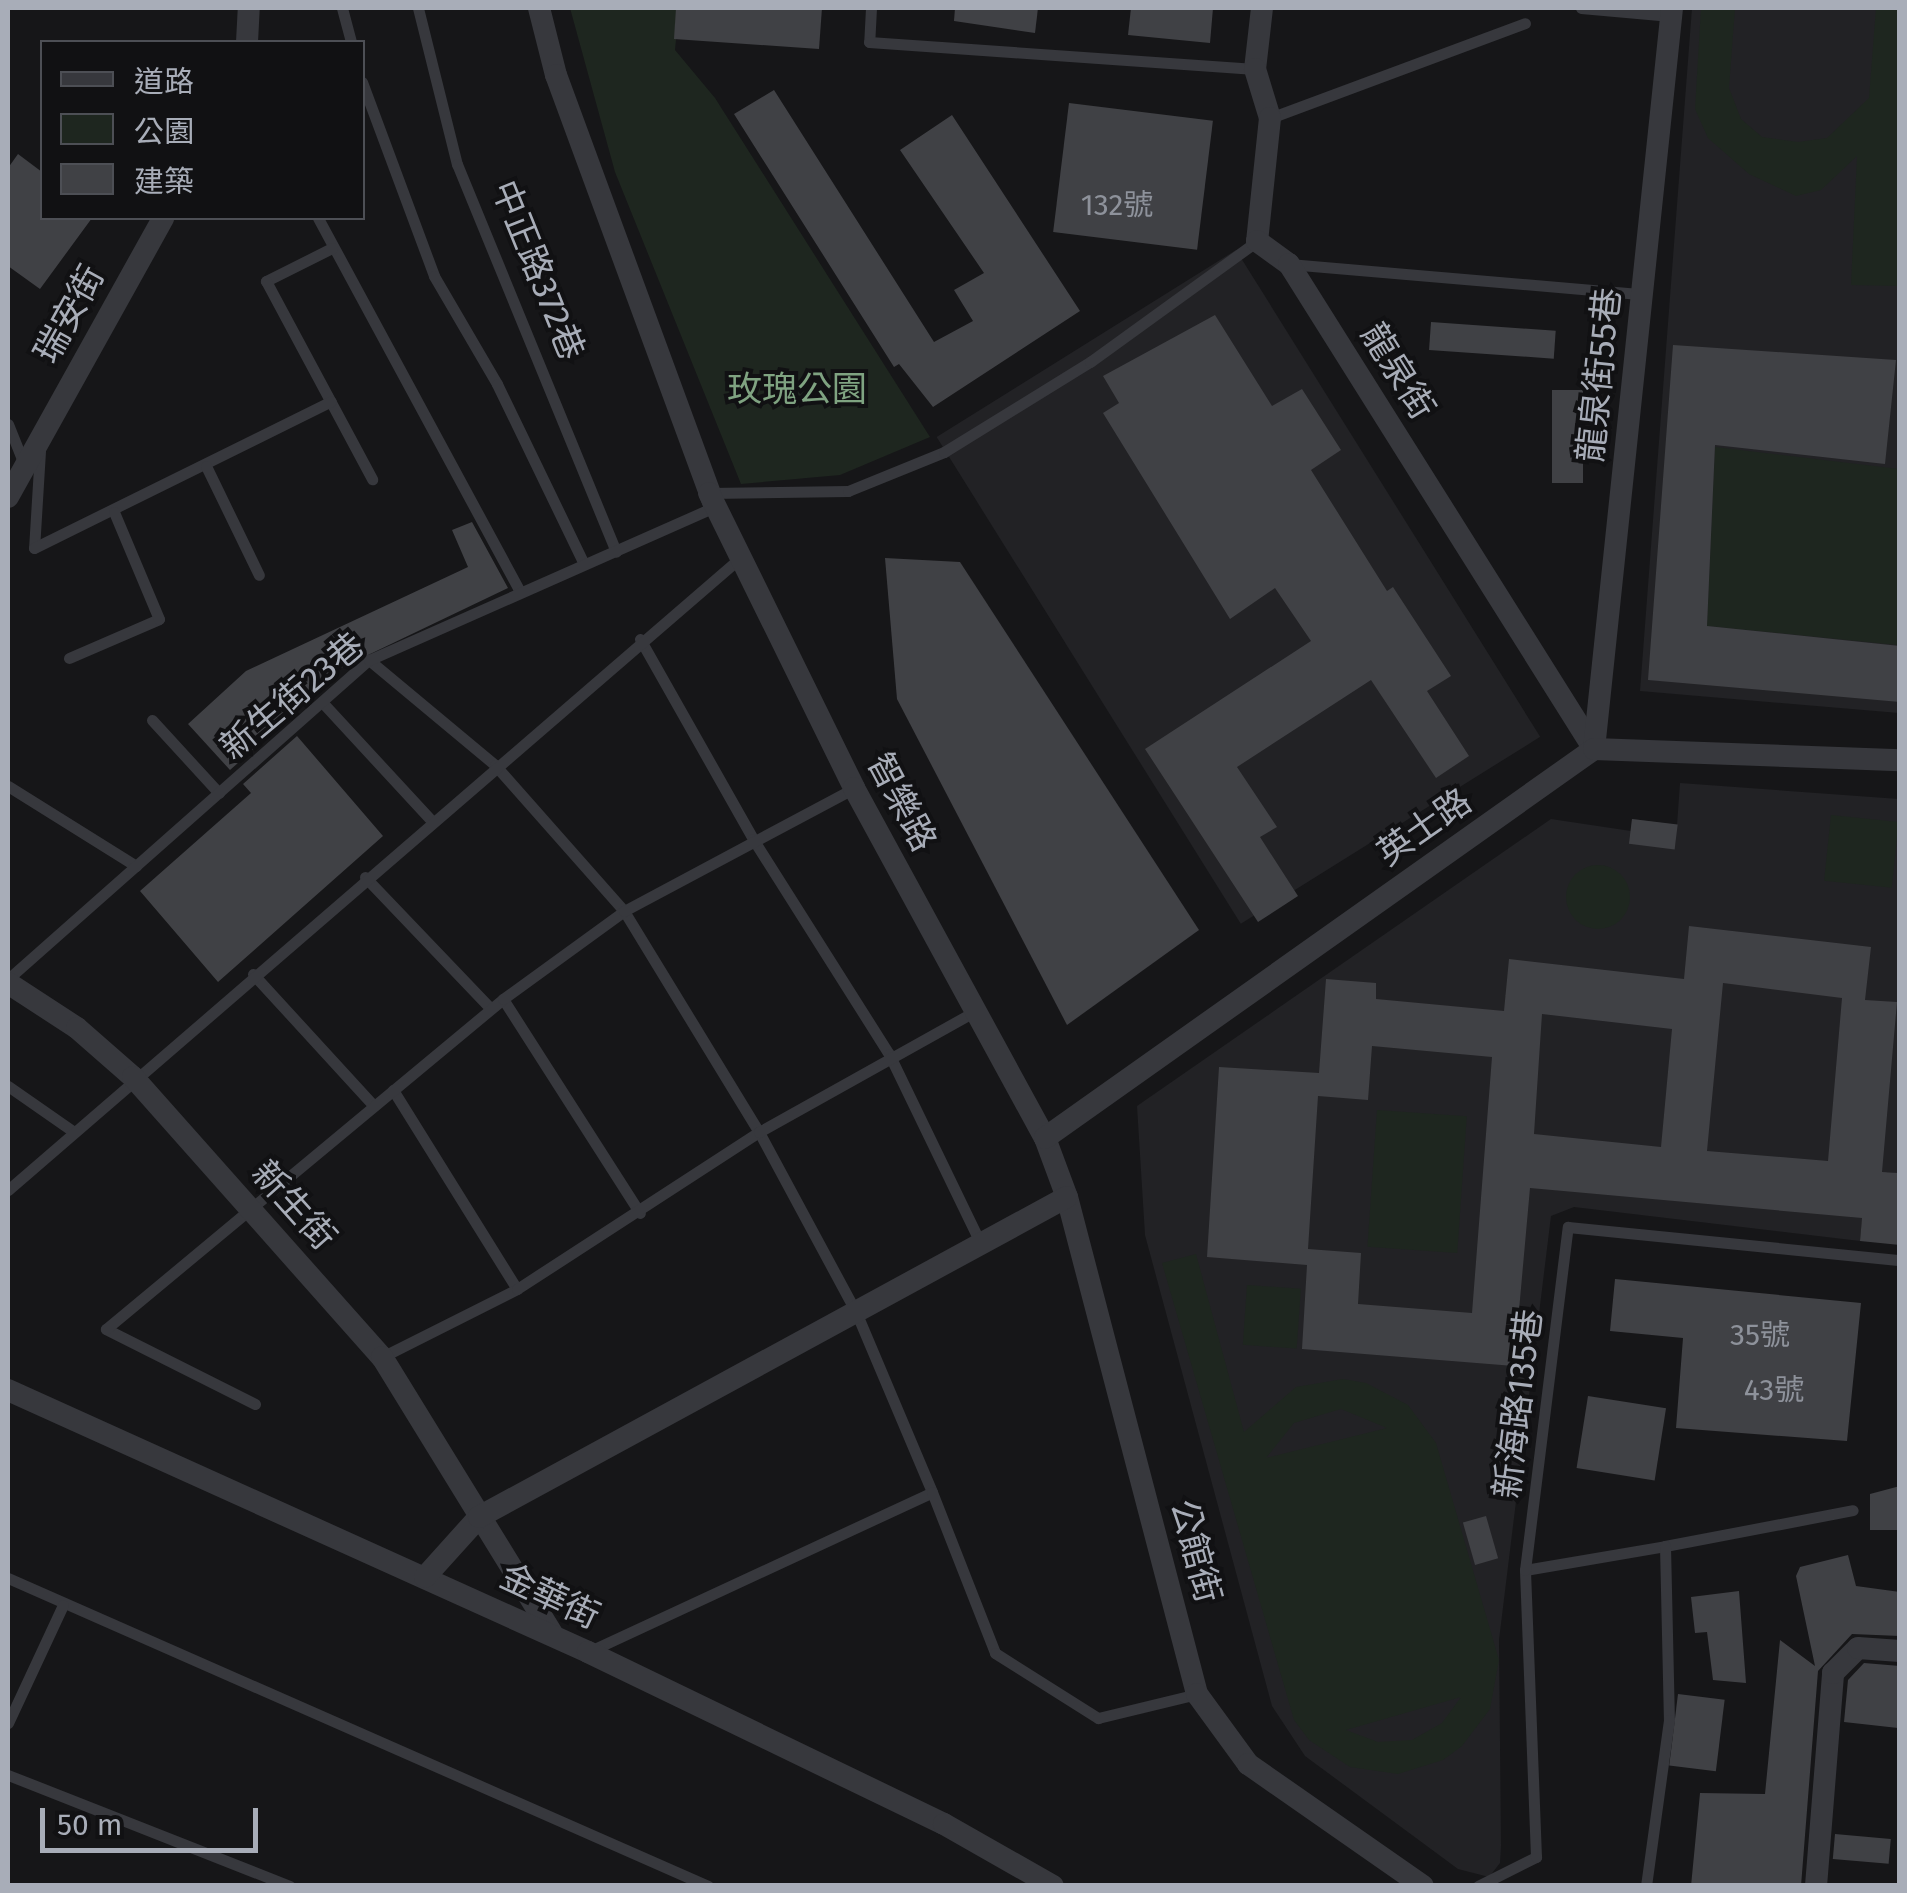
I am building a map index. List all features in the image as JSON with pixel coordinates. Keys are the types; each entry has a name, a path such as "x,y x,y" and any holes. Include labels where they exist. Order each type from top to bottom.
{"street":[{"path":"247,40 249,8"},
{"path":"539,8 556,75 712,500"},
{"path":"1257,241 1270,118 1256,69 1262,8"},
{"name":"龍泉街55巷","path":"1594,750 1672,12"},
{"name":"瑞安街","path":"8,496 162,220"},
{"name":"龍泉街","path":"1257,241 1289,264 1594,750"},
{"name":"智樂路","path":"712,500 854,788 1044,1138"},
{"path":"1594,750 1900,760"},
{"name":"英士路","path":"1044,1138 1594,750"},
{"name":"新生街","path":"8,981 77,1028 134,1076 382,1357 552,1634"},
{"name":"公館街","path":"1044,1138 1067,1197 1197,1694 1248,1764 1423,1886"},
{"path":"424,1578 479,1517 1067,1197"},
{"name":"金華街","path":"8,1390 552,1634 944,1824 1053,1886"},
{"path":"1816,1886 1833,1673 1858,1648 1900,1651"}],"lane":[{"path":"342,8 350,40"},
{"name":"中正路372巷","path":"418,8 457,164 616,552"},
{"path":"871,8 869,42 1256,69"},
{"path":"1582,8 1672,12"},
{"path":"1270,118 1524,22"},
{"path":"365,90 434,276 497,384 582,560"},
{"path":"319,220 519,590"},
{"path":"712,500 848,492 944,452 1090,362 1257,241"},
{"path":"332,248 266,281 372,479"},
{"path":"1289,264 1642,294"},
{"path":"41,437 34,548 114,512 331,401"},
{"path":"8,424 24,464"},
{"path":"206,466 259,575"},
{"name":"新生街23巷","path":"8,981 369,660 582,560 616,552 712,500"},
{"path":"69,658 159,619 114,512"},
{"path":"8,1190 70,1130 640,639 741,557"},
{"path":"640,639 753,839 889,1054 980,1244"},
{"path":"369,660 495,765 624,911 758,1132 856,1312 995,1653 1098,1718 1197,1694"},
{"path":"322,702 431,820"},
{"path":"152,720 219,793"},
{"path":"8,786 136,866"},
{"path":"255,1404 106,1330 503,999 624,911 854,788"},
{"path":"365,877 491,1009"},
{"path":"253,974 374,1106"},
{"path":"503,999 640,1213"},
{"path":"382,1357 517,1289 640,1213 758,1132 889,1054 977,1010"},
{"path":"8,1086 70,1130"},
{"path":"393,1090 517,1289"},
{"name":"新海路135巷","path":"1478,1886 1536,1856 1525,1570 1568,1227 1900,1260"},
{"path":"588,1652 932,1492"},
{"path":"1525,1570 1853,1510"},
{"path":"1646,1886 1669,1720 1665,1546"},
{"path":"8,1578 708,1886"},
{"path":"8,1723 63,1605"},
{"path":"8,1775 268,1881 290,1886"}],"shaded area":[{"path":"1692,8 1899,8 1899,713 1640,691"},
{"path":"1236,250 1540,737 1241,924 937,437"},
{"path":"1680,783 1899,799 1899,1173 1887,1172 1865,1190 1860,1241 1574,1207 1551,1216 1499,1640 1501,1846 1500,1863 1489,1877 1458,1869 1305,1756 1272,1706 1145,1235 1137,1106 1551,819 1631,831 1632,819 1677,825"}],"green space":[{"name":"玫瑰公園","path":"570,8 679,8 675,50 715,98 930,437 840,475 741,484 615,172"},
{"path":"1701,8 1735,8 1729,88 1741,119 1762,137 1798,142 1827,138 1869,98 1876,8 1899,8 1897,286 1851,285 1857,156 1821,190 1796,196 1749,174 1708,138 1695,109"},
{"path":"1715,447 1899,469 1897,645 1707,626"},
{"path":"1831,815 1899,822 1892,888 1824,881"},
{"path":"1598,865 1621,874 1630,897 1621,920 1598,929 1575,920 1566,897 1575,874"},
{"path":"1377,1110 1467,1116 1457,1253 1367,1247"},
{"path":"1196,1254 1244,1432 1296,1387 1343,1379 1366,1383 1408,1405 1436,1443 1499,1660 1490,1709 1462,1746 1443,1760 1398,1774 1350,1767 1309,1740 1294,1720 1162,1263","holes":["1341,1409 1387,1428 1266,1458 1294,1423","1461,1697 1442,1723 1412,1740 1378,1742 1346,1730"]},
{"path":"1247,1285 1301,1289 1297,1349 1243,1345"}],"building":[{"path":"676,8 822,8 819,49 674,39"},
{"path":"955,8 1038,8 1035,33 954,21"},
{"path":"1131,8 1213,8 1210,43 1128,35"},
{"path":"774,90 934,342 973,321 954,290 984,273 900,150 952,115 1080,311 933,407 899,364 894,367 734,114"},
{"path":"1069,103 1213,121 1197,250 1053,232"},
{"path":"18,154 40,170 40,220 91,220 40,289 8,266 8,168"},
{"path":"1215,315 1272,406 1302,389 1341,450 1311,470 1387,591 1393,587 1451,676 1427,691 1469,756 1436,778 1371,680 1237,767 1277,827 1260,837 1298,896 1258,922 1145,749 1311,641 1275,588 1230,619 1103,413 1119,403 1103,376"},
{"path":"1431,322 1556,331 1554,359 1429,350"},
{"path":"1673,345 1896,360 1885,464 1715,445 1707,626 1900,646 1900,702 1648,680"},
{"path":"1552,390 1583,390 1583,483 1552,483"},
{"path":"472,522 508,588 320,678 324,687 230,770 188,724 246,671 468,567 452,530"},
{"path":"885,558 960,562 1199,930 1067,1025 897,699"},
{"path":"297,736 383,836 218,982 140,891 251,793 243,784"},
{"path":"1632,819 1678,825 1675,849 1629,844"},
{"path":"1689,926 1871,947 1865,1000 1897,1002 1882,1172 1900,1173 1900,1245 1860,1241 1862,1218 1530,1188 1514,1366 1302,1349 1307,1265 1207,1257 1219,1067 1319,1073 1326,979 1376,983 1376,999 1504,1011 1509,959 1684,979","holes":["1723,983 1842,998 1828,1161 1707,1151","1542,1014 1672,1029 1661,1147 1534,1134","1372,1046 1492,1057 1472,1313 1358,1304 1361,1253 1308,1249 1318,1096 1368,1100"]},
{"path":"1615,1279 1861,1303 1847,1441 1676,1428 1683,1338 1610,1331"},
{"path":"1588,1396 1666,1408 1655,1480 1577,1468"},
{"path":"1900,1486 1900,1530 1870,1530 1870,1494"},
{"path":"1486,1516 1498,1558 1475,1565 1463,1523"},
{"path":"1848,1555 1856,1586 1900,1592 1900,1636 1852,1634 1818,1671 1801,1886 1691,1886 1700,1793 1765,1794 1780,1640 1815,1666 1796,1576 1800,1567"},
{"path":"1739,1591 1746,1683 1713,1680 1707,1632 1695,1633 1691,1597"},
{"path":"1864,1663 1900,1666 1898,1728 1844,1722 1848,1680"},
{"path":"1678,1694 1725,1700 1716,1771 1669,1765"},
{"path":"1835,1834 1891,1839 1889,1864 1833,1859"}]}
